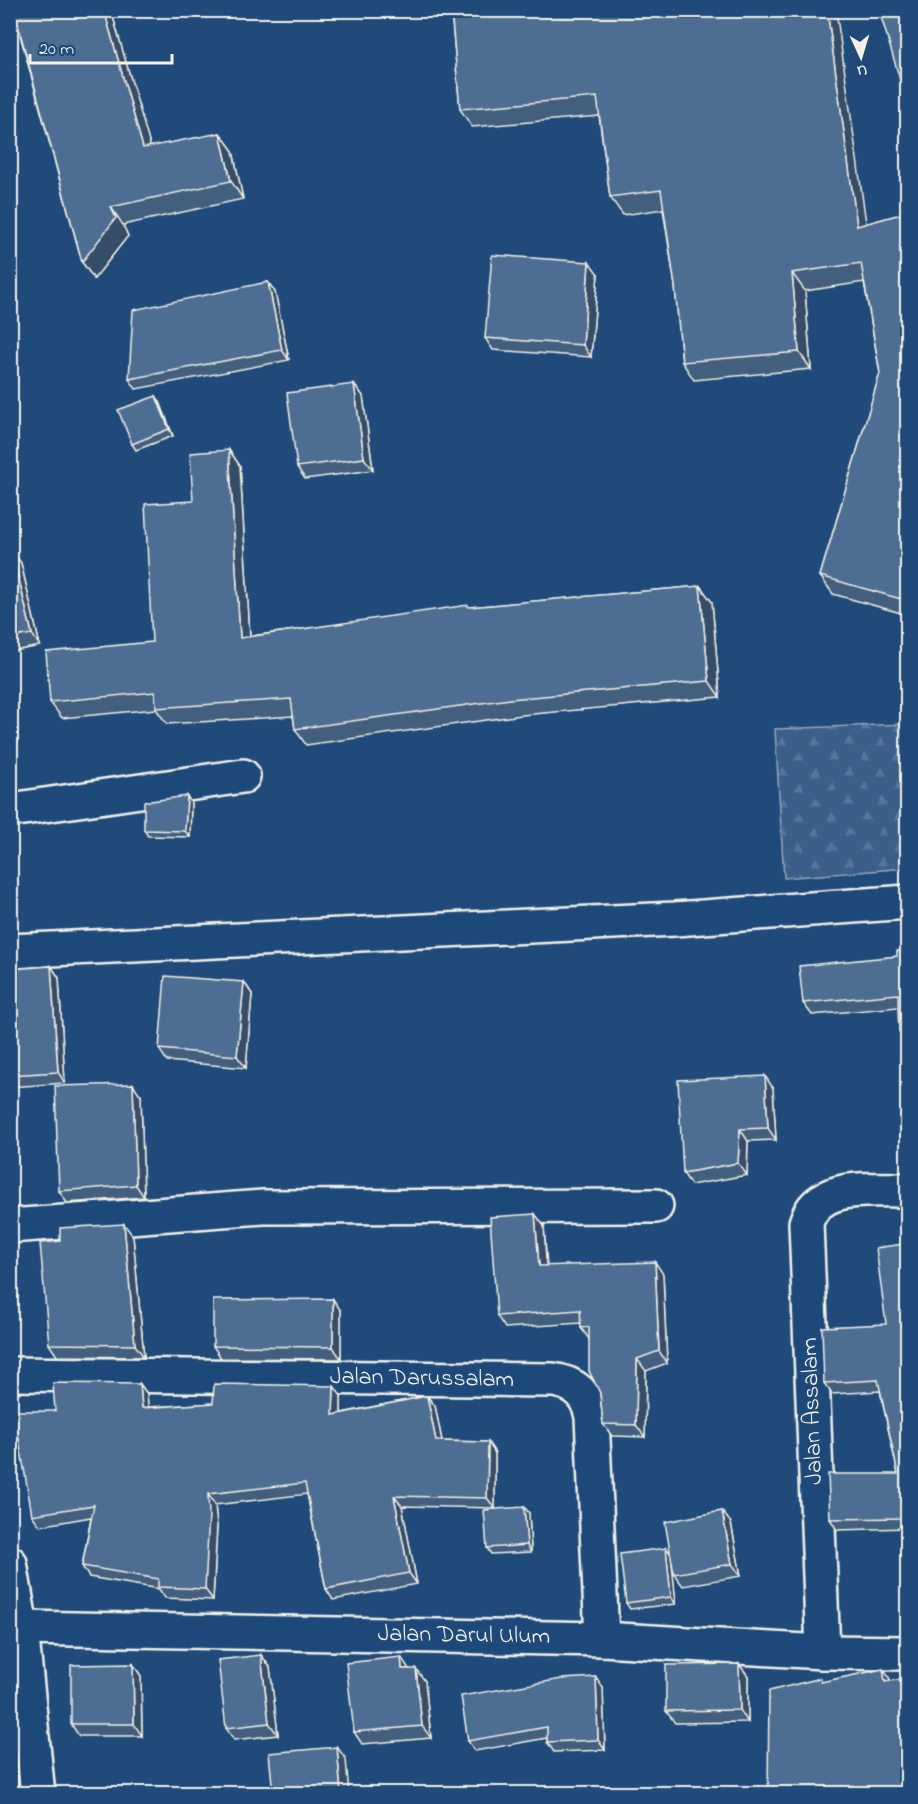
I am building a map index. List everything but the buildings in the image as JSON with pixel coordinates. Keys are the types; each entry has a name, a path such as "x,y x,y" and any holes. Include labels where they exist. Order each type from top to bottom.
{"street":[{"path":"10,810 243,776"},
{"path":"10,951 675,919 908,902"},
{"name":"Jalan Assalam","path":"823,1652 805,1229 808,1216 820,1201 831,1194 908,1190"},
{"path":"10,1226 263,1207 656,1206"},
{"name":"Jalan Darussalam","path":"10,1374 553,1380 566,1382 578,1389 586,1399 592,1417 602,1639"},
{"path":"10,1563 21,1628 38,1794"},
{"name":"Jalan Darul Ulum","path":"21,1628 602,1639 823,1652 908,1653"}],"green space":[{"path":"907,724 907,868 784,878 775,729"}]}
